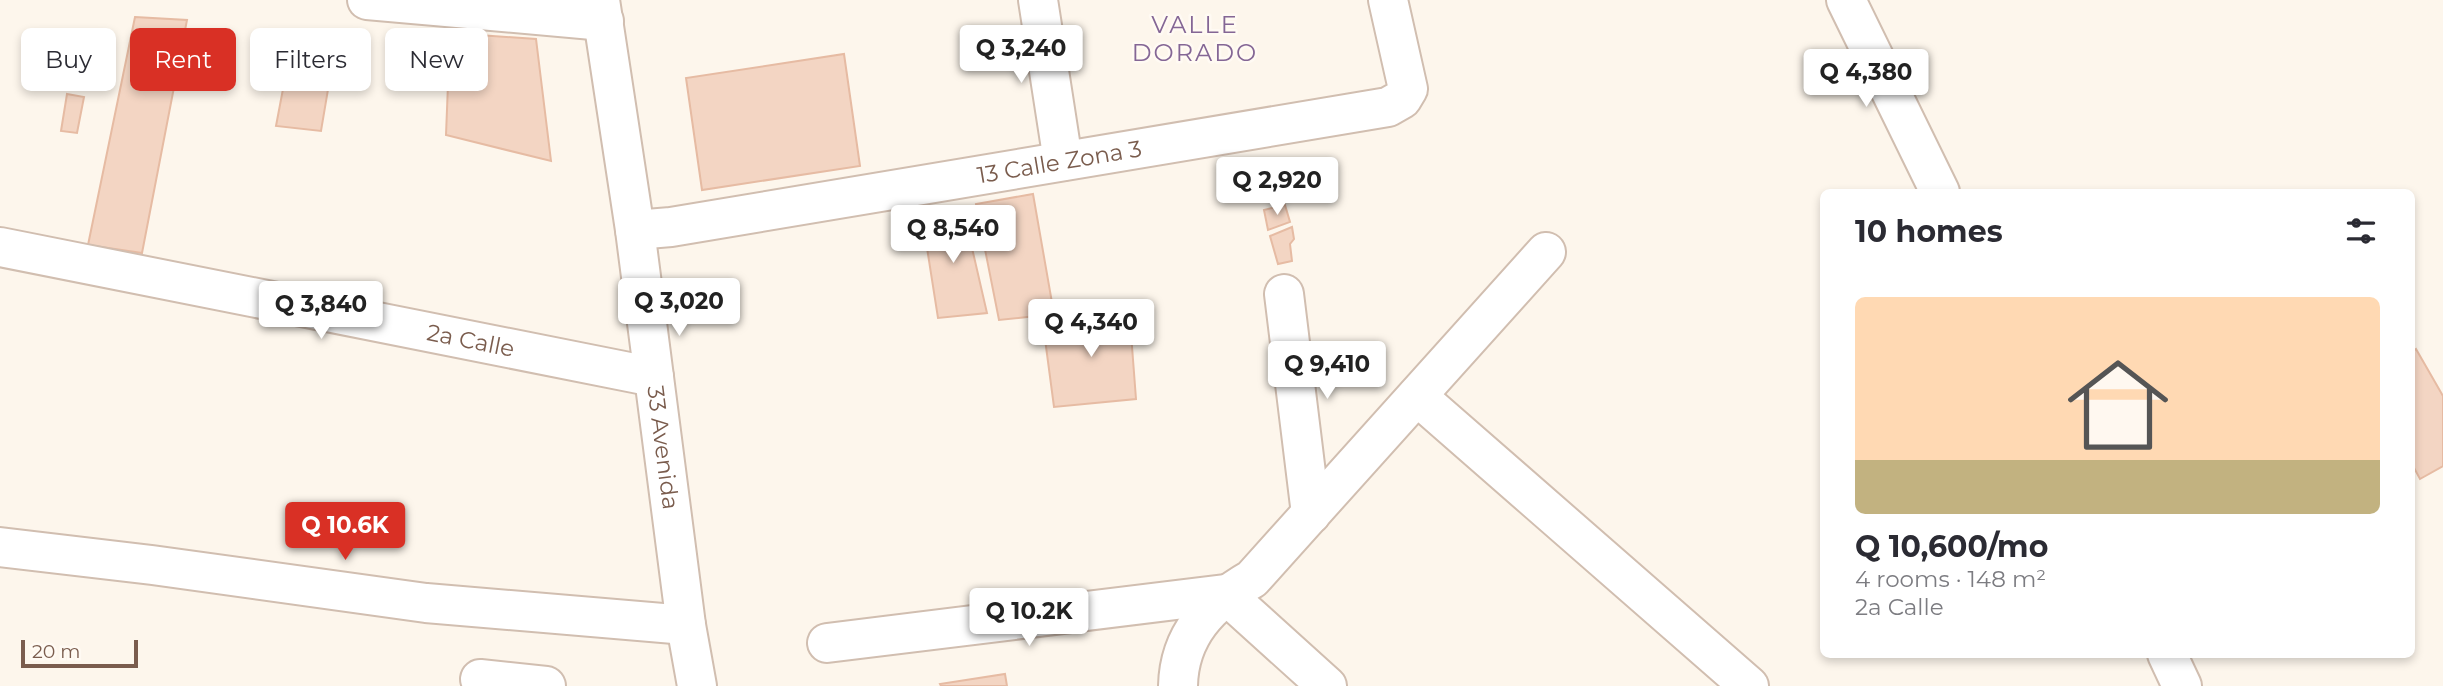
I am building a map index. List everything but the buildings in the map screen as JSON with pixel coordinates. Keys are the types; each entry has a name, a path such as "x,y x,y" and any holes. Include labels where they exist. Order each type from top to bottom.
{"street":[{"path":"367,0 602,10"},
{"path":"1038,0 1063,161"},
{"name":"13 Calle Zona 3","path":"635,230 671,227 1388,107 1402,99 1408,89 1388,0"},
{"path":"1846,0 1939,189"},
{"name":"33 Avenida","path":"602,10 635,230 686,625 697,686"},
{"name":"2a Calle","path":"0,247 654,377"},
{"path":"1178,686 1185,644 1204,617 1225,594 1252,579 1546,252"},
{"path":"1284,294 1311,514"},
{"path":"1417,396 1749,686"},
{"path":"0,547 426,603 686,625"},
{"path":"827,643 1225,594 1327,686"},
{"path":"2169,658 2182,686"},
{"path":"480,679 546,686"}],"district":[{"name":"VALLE DORADO","path":"1195,38"}]}
